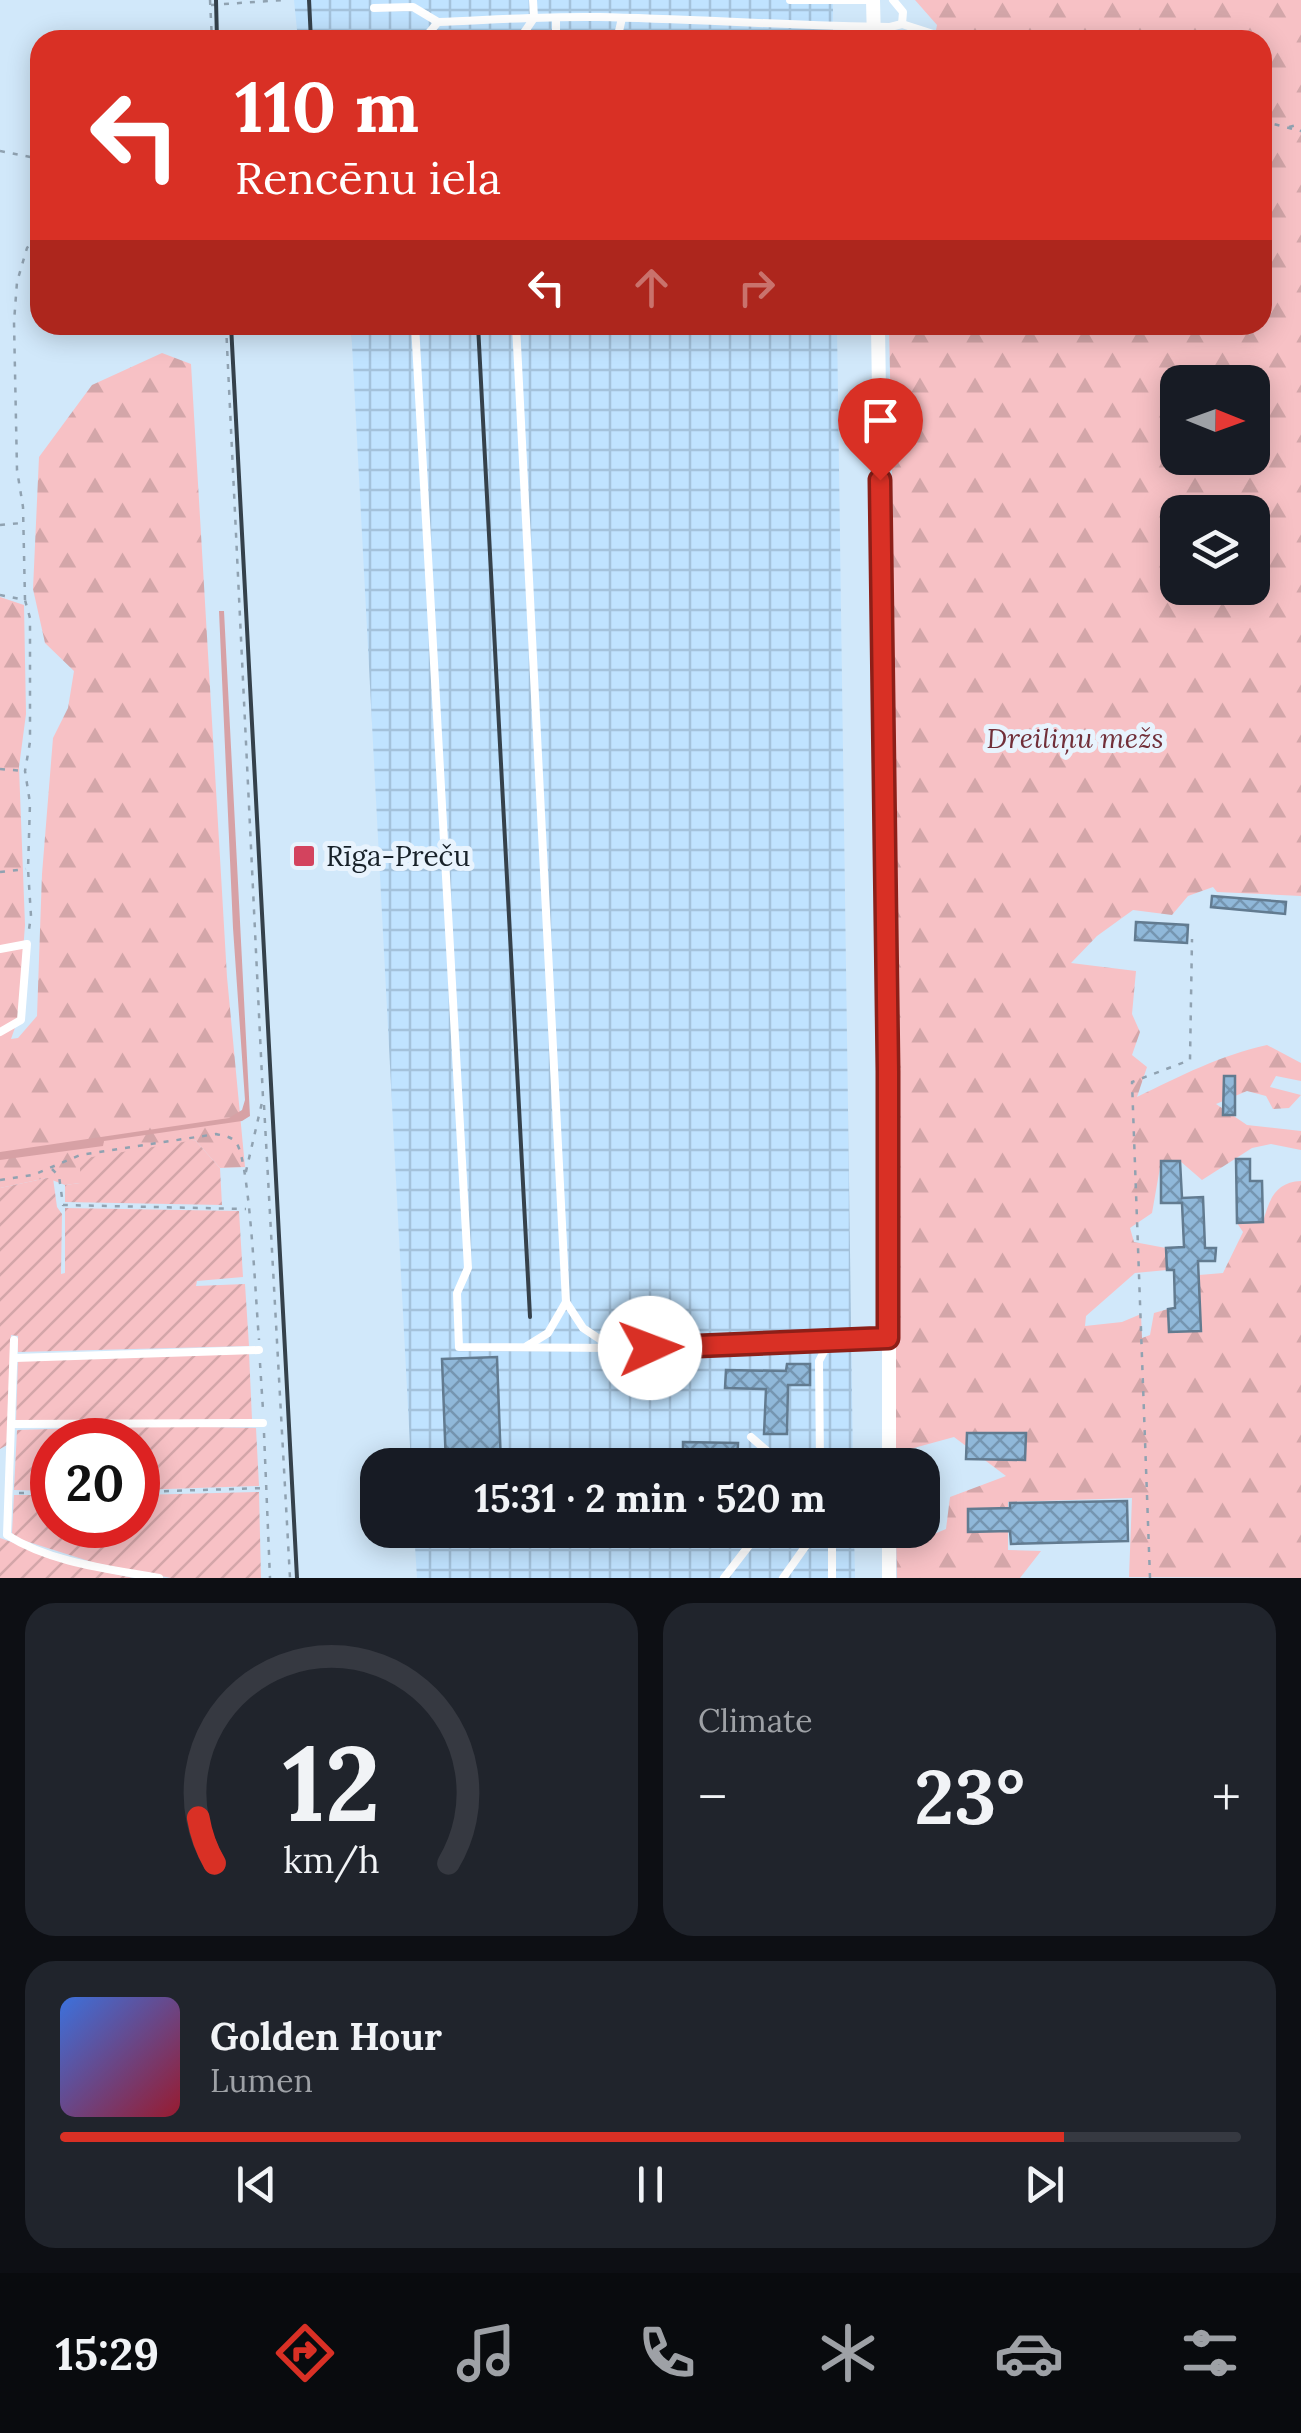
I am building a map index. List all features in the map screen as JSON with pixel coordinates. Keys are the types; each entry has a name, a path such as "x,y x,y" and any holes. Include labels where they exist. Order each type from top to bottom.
{"street":[{"path":"873,0 874,30"},
{"path":"878,335 889,1448"},
{"path":"889,1548 889,1578"}],"lane":[{"path":"526,30 534,18 533,0"},
{"path":"790,0 873,0"},
{"path":"893,0 903,12 902,24"},
{"path":"374,8 413,7 438,22 622,18 811,30"},
{"path":"556,18 556,30"},
{"path":"619,30 622,18"},
{"path":"431,30 438,22"},
{"path":"885,30 902,24 921,30"},
{"path":"416,335 468,1268 457,1293 459,1346 614,1348 888,1338"},
{"path":"517,335 566,1302 583,1328 614,1348"},
{"path":"0,949 26,944 21,1020 0,1032"},
{"path":"524,1347 548,1333 566,1302"},
{"path":"14,1340 7,1535 30,1548 98,1567 159,1578"},
{"path":"820,1448 819,1362 830,1340"},
{"path":"15,1358 260,1350"},
{"path":"13,1424 263,1423"},
{"path":"750,1438 763,1448"},
{"path":"0,1454 12,1455"},
{"path":"724,1578 747,1548"},
{"path":"783,1578 804,1548"},
{"path":"832,1548 832,1578"}],"path":[{"path":"211,30 210,3 284,0"},
{"path":"1272,124 1301,132"},
{"path":"1287,128 1301,124"},
{"path":"0,151 30,157"},
{"path":"26,944 31,916 26,772 32,694 30,618 25,600 17,470 14,322 17,282 30,244"},
{"path":"226,335 290,1578"},
{"path":"0,526 22,523"},
{"path":"0,595 25,600"},
{"path":"0,770 26,772"},
{"path":"0,872 28,869"},
{"path":"1150,1578 1132,1082 1190,1060 1192,939"},
{"path":"244,1180 263,1098"},
{"path":"0,1180 33,1175 80,1155 216,1134 230,1137 238,1144 260,1350 270,1578"},
{"path":"50,1168 59,1176 63,1205 247,1208"},
{"path":"160,1491 267,1488"},
{"path":"9,1492 30,1493"}],"shaded area":[{"path":"294,0 833,0 833,30 297,30"},
{"path":"352,335 837,335 853,1448 410,1448"},
{"path":"219,611 224,611 250,1116 242,1121 104,1141 103,1146 0,1160 0,1152 229,1118 242,1110 245,1100"},
{"path":"415,1548 854,1548 855,1578 417,1578"}],"green space":[{"name":"Dreiliņu mežs","path":"915,0 1301,0 1301,896 1217,892 1213,887 1188,896 1172,915 1133,910 1097,936 1071,963 1136,971 1132,1014 1140,1032 1132,1055 1147,1067 1137,1097 1217,1060 1267,1045 1301,1063 1301,1081 1276,1076 1270,1087 1301,1095 1289,1108 1273,1109 1266,1096 1247,1091 1216,1104 1247,1125 1301,1131 1301,1150 1271,1144 1252,1148 1202,1180 1180,1161 1161,1162 1152,1213 1130,1228 1134,1242 1166,1248 1167,1270 1135,1273 1086,1316 1085,1326 1122,1322 1141,1314 1142,1338 1150,1335 1154,1313 1168,1309 1169,1332 1199,1275 1223,1273 1243,1232 1237,1223 1263,1222 1279,1189 1301,1181 1301,1578 1129,1577 1132,1498 1008,1502 1008,1550 1041,1551 1020,1578 897,1578 896,1548 940,1548 940,1532 946,1529 950,1497 1006,1476 954,1437 914,1448 892,1448 893,520 889,335 1272,335 1272,30 936,30 937,25"},
{"path":"162,353 191,364 227,977 245,1167 220,1168 195,1140 80,1183 65,1185 47,1178 0,1188 0,597 24,605 26,714 19,767 25,925 18,1019 11,1039 18,1038 37,1016 42,874 53,738 68,708 74,671 45,643 33,589 39,457 92,385"},
{"path":"195,1140 220,1168 222,1205 65,1202 65,1185 80,1183 80,1159"},
{"path":"53,1178 57,1207 62,1214 61,1274 65,1273 65,1208 239,1211 243,1277 197,1281 196,1286 245,1284 249,1346 18,1352 18,1336 11,1335 7,1445 0,1449 0,1188"},
{"path":"249,1353 252,1419 30,1418 30,1422 16,1422 18,1360"},
{"path":"160,1426 256,1428 259,1486 160,1489"},
{"path":"17,1430 30,1430 30,1490 14,1490"},
{"path":"259,1492 261,1578 171,1578 95,1563 48,1548 160,1548 160,1494"},
{"path":"14,1495 30,1495 30,1542 12,1533"},
{"path":"0,1538 82,1567 133,1578 0,1578"}],"building":[{"path":"1212,896 1286,902 1285,914 1211,907"},
{"path":"1136,922 1188,925 1187,943 1135,940"},
{"path":"1224,1076 1235,1076 1235,1115 1223,1115"},
{"path":"1236,1159 1250,1159 1250,1181 1262,1181 1263,1222 1237,1223"},
{"path":"1161,1161 1180,1161 1182,1198 1203,1197 1205,1248 1216,1248 1215,1261 1198,1261 1201,1331 1169,1332 1168,1309 1175,1308 1174,1270 1167,1270 1166,1248 1184,1247 1182,1203 1161,1203"},
{"path":"497,1357 500,1448 445,1448 442,1359"},
{"path":"787,1364 810,1364 810,1385 788,1385 787,1434 764,1434 766,1389 725,1388 726,1370 786,1371"},
{"path":"967,1433 1026,1433 1025,1460 966,1459"},
{"path":"683,1442 738,1443 738,1448 683,1448"},
{"path":"1127,1501 1128,1541 1011,1544 1010,1531 968,1532 968,1509 1010,1508 1010,1503"}],"railway":[{"path":"216,0 217,30"},
{"path":"309,0 310,30"},
{"path":"232,335 297,1578"},
{"path":"479,335 530,1317"}],"place":[{"name":"Rīga-Preču","path":"304,856"}],"route":[{"path":"650,1348 888,1338 880,480"}]}
